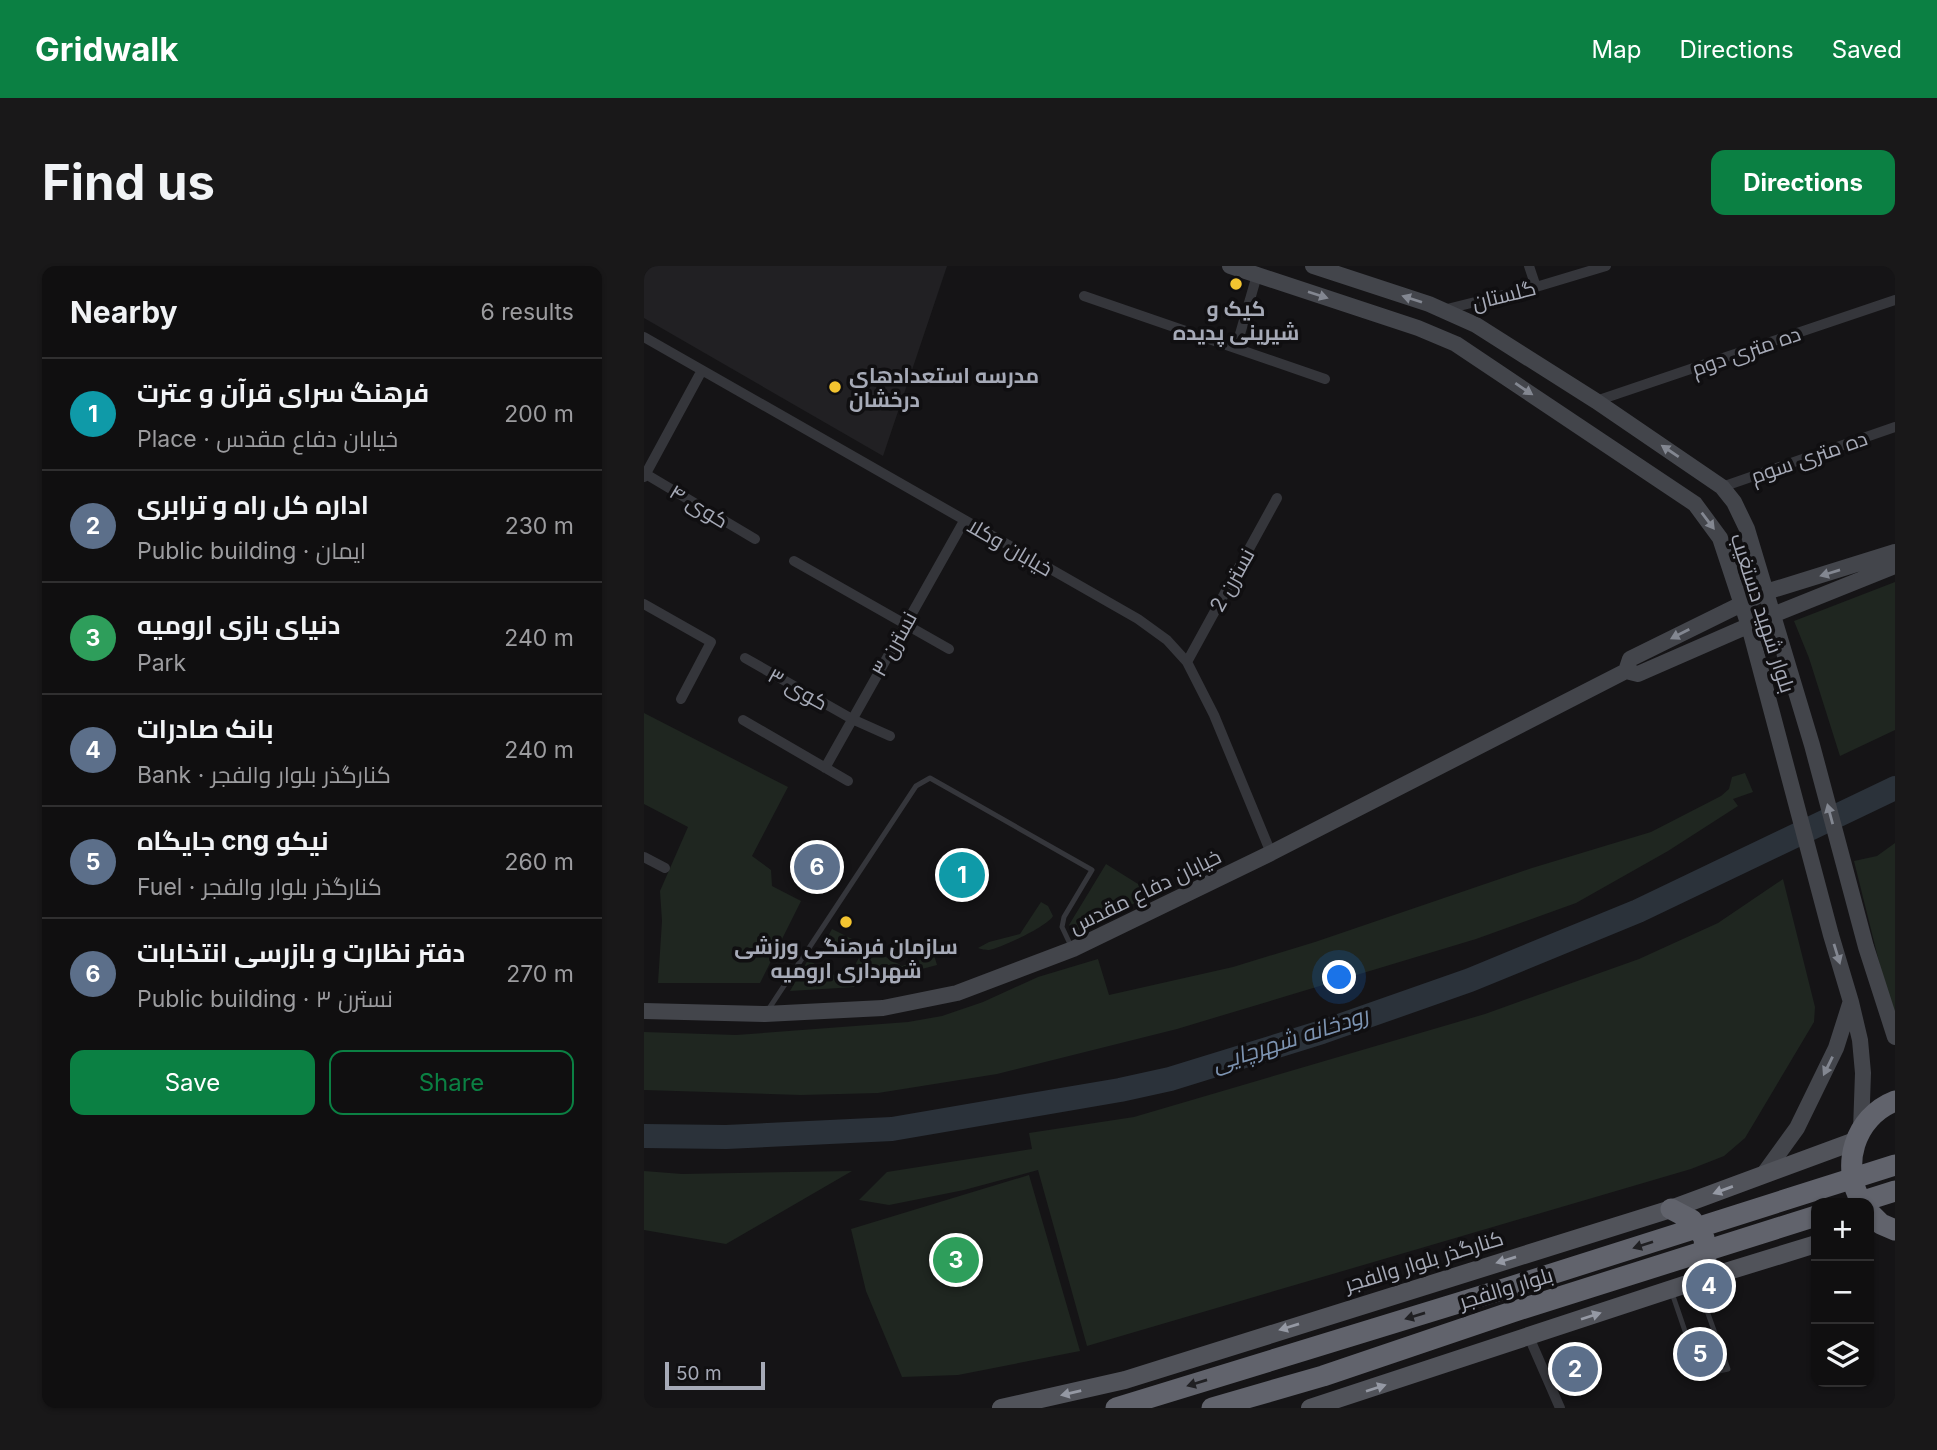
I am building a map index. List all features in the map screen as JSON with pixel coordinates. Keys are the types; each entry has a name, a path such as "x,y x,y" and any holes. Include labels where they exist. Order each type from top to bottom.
{"highway":[{"path":"1858,1198 1851,1173 1852,1153 1858,1135 1872,1115 1895,1101"},
{"name":"بلوار والفجر","path":"1116,1408 1895,1165"},
{"path":"1874,1198 1895,1191"},
{"path":"1671,1209 1692,1220 1704,1238 1706,1261 1696,1281"},
{"name":"بلوار والفجر","path":"1212,1408 1323,1376 1512,1312 1811,1218"}],"main road":[{"name":"بلوار شهید دستغیب","path":"1230,266 1418,328 1456,344 1695,504 1720,538 1749,626 1860,1040 1863,1073 1858,1135"},
{"name":"بلوار شهید دستغیب","path":"1313,266 1443,310 1476,325 1723,486 1747,529 1812,745 1866,947 1895,1037"},
{"name":"خیابان دفاع مقدس","path":"1626,671 1630,659 1741,603 1766,592 1895,552"},
{"name":"خیابان دفاع مقدس","path":"644,1011 765,1014 883,1008 957,993 1073,949 1271,853 1626,671 1638,674 1895,566"},
{"path":"1763,1175 1797,1128 1836,1048 1851,1002"},
{"name":"کنارگذر بلوار والفجر","path":"1001,1408 1125,1380 1671,1209 1763,1175 1858,1135"},
{"path":"1310,1408 1811,1246"}],"street":[{"path":"1529,266 1535,288"},
{"name":"گلستان","path":"1443,310 1535,288 1606,266"},
{"path":"1237,348 1257,275"},
{"path":"1084,296 1325,379"},
{"name":"ده متری دوم","path":"1596,401 1895,300"},
{"name":"خیابان وکلا","path":"644,337 701,372 1138,619 1167,640 1187,662 1214,715 1271,853"},
{"path":"645,475 701,372"},
{"name":"ده متری سوم","path":"1723,486 1895,427"},
{"name":"کوی ۴","path":"645,475 755,539"},
{"name":"نسترن 2","path":"1187,662 1277,498"},
{"name":"نسترن ۳","path":"825,768 964,521"},
{"path":"794,561 950,649"},
{"path":"644,604 711,642 681,699"},
{"name":"کوی ۳","path":"745,658 852,719"},
{"path":"852,719 890,736"},
{"path":"743,720 848,781"},
{"path":"644,857 665,868"},
{"path":"1529,1337 1560,1408"}],"lane":[{"path":"765,1014 916,786 930,778 1092,870 1064,917 1062,927 1073,949"},
{"path":"1671,1290 1700,1375 1728,1369 1696,1281"}],"shaded area":[{"name":"مدرسه استعدادهای درخشان","path":"644,266 947,266 883,456 644,318"},
{"path":"1895,582 1895,730 1840,756 1809,658 1794,621"},
{"path":"644,713 788,787 752,856 771,870 772,886 801,901 760,983 658,983 662,921 660,891 688,827 644,804"},
{"path":"1745,773 1753,792 1733,799 1738,806 1668,851 1576,903 1476,939 1177,1029 997,1074 878,1093 801,1095 644,1090 644,1032 736,1035 908,1022 942,1016 983,1002 1038,977 1098,959 1109,995 1233,967 1532,868 1651,832 1721,796 1729,789 1732,777"},
{"path":"1895,843 1895,1019 1854,861 1877,856"},
{"path":"1106,864 1154,894 1074,932 1069,925"},
{"path":"1783,879 1815,1007 1814,1022 1745,1138 1724,1156 1691,1169 1087,1346 1038,1170 964,1190 889,1205 859,1200 887,1172 1032,1149 1029,1133 1134,1117 1485,1014 1639,959 1718,923"},
{"path":"1041,902 1048,906 1053,916 1043,925 995,948 978,948 989,942 1020,934"},
{"path":"832,929 854,940 846,957 832,955 826,950"},
{"path":"866,946 902,966 934,955 937,965 887,976 868,974 859,971 856,963"},
{"path":"808,960 855,987 790,991"},
{"path":"644,1171 682,1174 852,1171 726,1244 644,1230"},
{"path":"1029,1175 1080,1351 958,1375 902,1377 866,1291 851,1229"}],"waterway":[{"name":"رودخانه شهرچایی","path":"644,1136 726,1137 892,1129 1170,1079 1322,1032 1470,980 1638,911 1895,788"}],"place":[{"name":"کیک و شیرینی پدیده","path":"1236,284"},
{"name":"مدرسه استعدادهای درخشان","path":"835,387"},
{"name":"دفتر نظارت و بازرسی انتخابات","path":"817,867"},
{"name":"فرهنگ سرای قرآن و عترت","path":"962,875"},
{"name":"سازمان فرهنگی ورزشی شهرداری ارومیه","path":"846,922"},
{"name":"دنیای بازی ارومیه","path":"956,1260"},
{"name":"بانک صادرات","path":"1709,1286"},
{"name":"جایگاه cng نیکو","path":"1700,1354"},
{"name":"اداره کل راه و ترابری","path":"1575,1369"}]}
